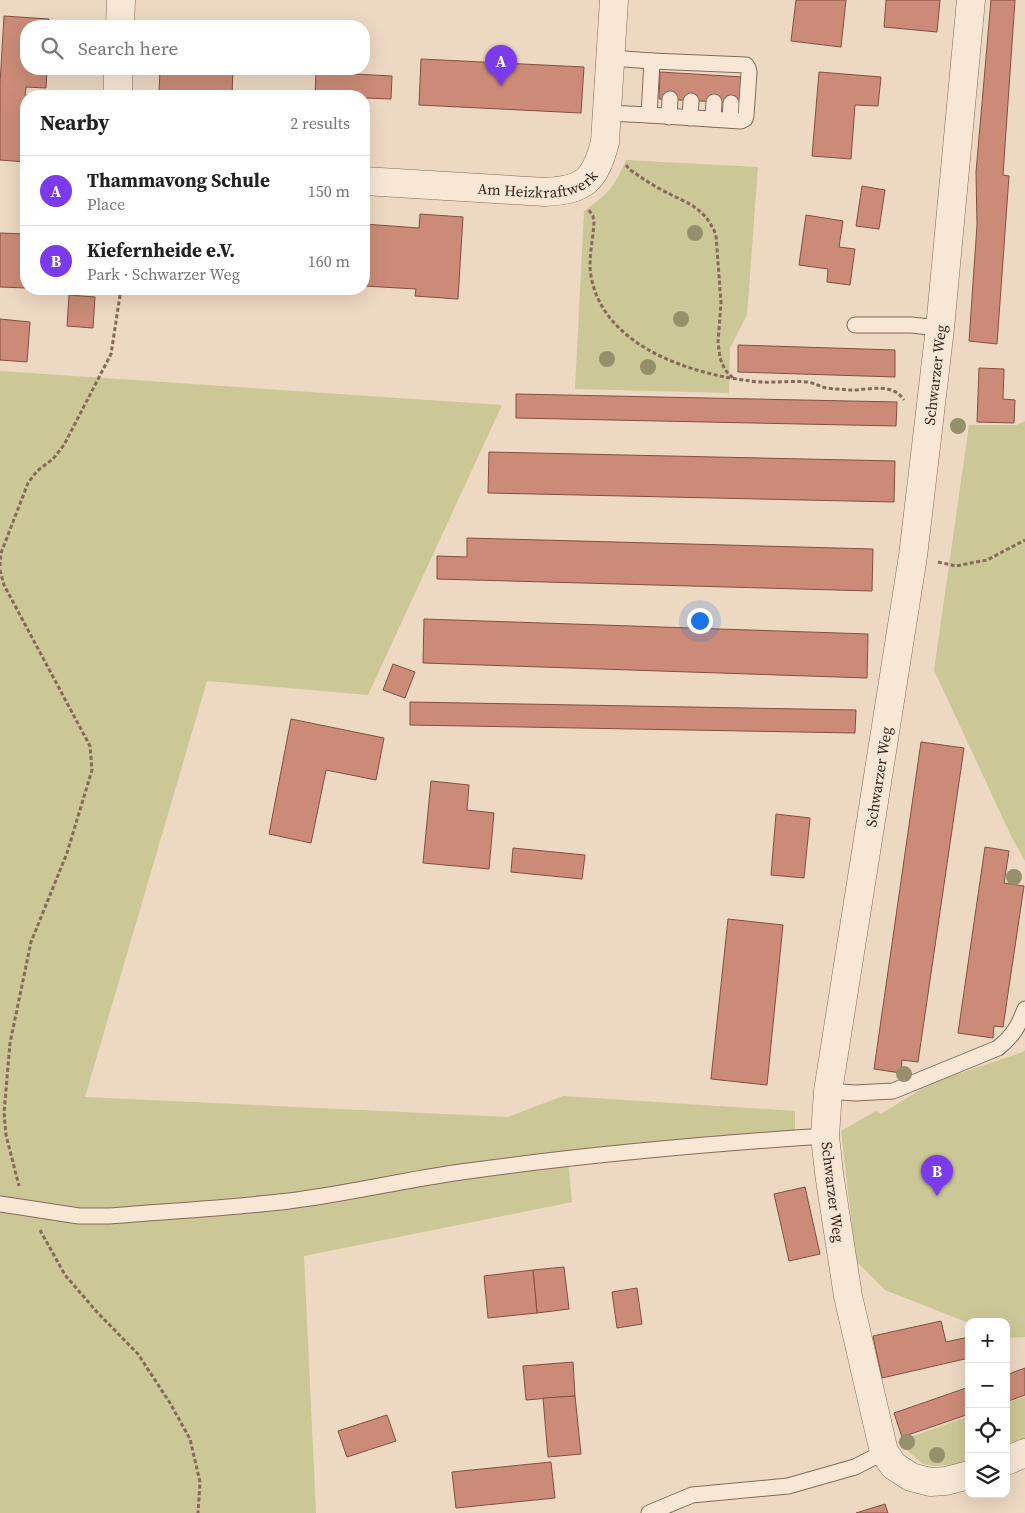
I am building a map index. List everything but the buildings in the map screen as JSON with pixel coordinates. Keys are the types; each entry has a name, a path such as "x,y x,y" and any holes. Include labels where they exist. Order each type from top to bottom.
{"street":[{"path":"120,0 120,20"},
{"name":"Am Heizkraftwerk","path":"370,181 545,192 565,191 585,182 595,171 605,142 614,0"},
{"name":"Schwarzer Weg","path":"965,1476 946,1481 930,1482 920,1480 911,1477 894,1466 884,1452 848,1296 829,1173 826,1136 828,1091 913,556 940,328 971,0"},
{"path":"118,75 118,90"},
{"path":"1010,1460 1025,1454"}],"lane":[{"path":"607,113 730,120 745,119 747,98 748,68 746,65 732,70 672,67 652,61 610,58"},
{"path":"648,116 652,61"},
{"path":"669,117 670,99"},
{"path":"690,118 691,101"},
{"path":"713,119 714,102"},
{"path":"730,103 730,120"},
{"path":"855,325 910,325 940,328"},
{"path":"828,1091 855,1093 893,1091 998,1048 1010,1038 1018,1026 1025,1009"},
{"path":"0,1204 79,1216 108,1216 289,1201 365,1190 459,1172 574,1158 678,1147 826,1136"},
{"path":"649,1513 692,1495 788,1486 855,1467 884,1452"}],"path":[{"path":"605,142 629,169 661,189 691,203 703,213 712,225 716,235 721,303 718,342 720,358 725,370 735,379"},
{"path":"575,188 593,216 590,266 591,278 598,297 607,315 622,332 645,348 680,364 711,375 753,382 810,382 826,388 851,390 885,388 894,390 914,410 930,415"},
{"path":"120,295 111,354 64,445 53,459 37,471 28,483 1,552 0,568 4,585 90,746 92,770 67,853 31,942 10,1043 4,1113 6,1135 21,1193 27,1208 65,1275 97,1312 138,1354 170,1403 190,1439 200,1482 198,1513"},
{"path":"913,556 956,566 987,560 1025,540"}],"shaded area":[{"path":"626,160 758,167 747,315 730,348 729,393 575,389 584,211 610,189"},
{"path":"0,371 502,405 368,695 207,681 85,1097 508,1117 563,1096 795,1111 795,1130 567,1152 572,1202 304,1256 316,1513 0,1513"},
{"path":"1025,421 1025,861 1012,838 934,670 969,425 1016,425"},
{"path":"1025,1050 1025,1337 1010,1338 1010,1318 965,1318 965,1321 885,1290 856,1261 841,1131 876,1111 881,1114 931,1083"},
{"path":"1025,1397 1025,1446 1010,1452 1010,1408 1010,1402"},
{"path":"965,1417 965,1468 953,1465 933,1466 923,1464 897,1442"}],"place":[{"name":"Thammavong Schule","path":"501,86"},
{"name":"Kiefernheide e.V.","path":"937,1196"}]}
